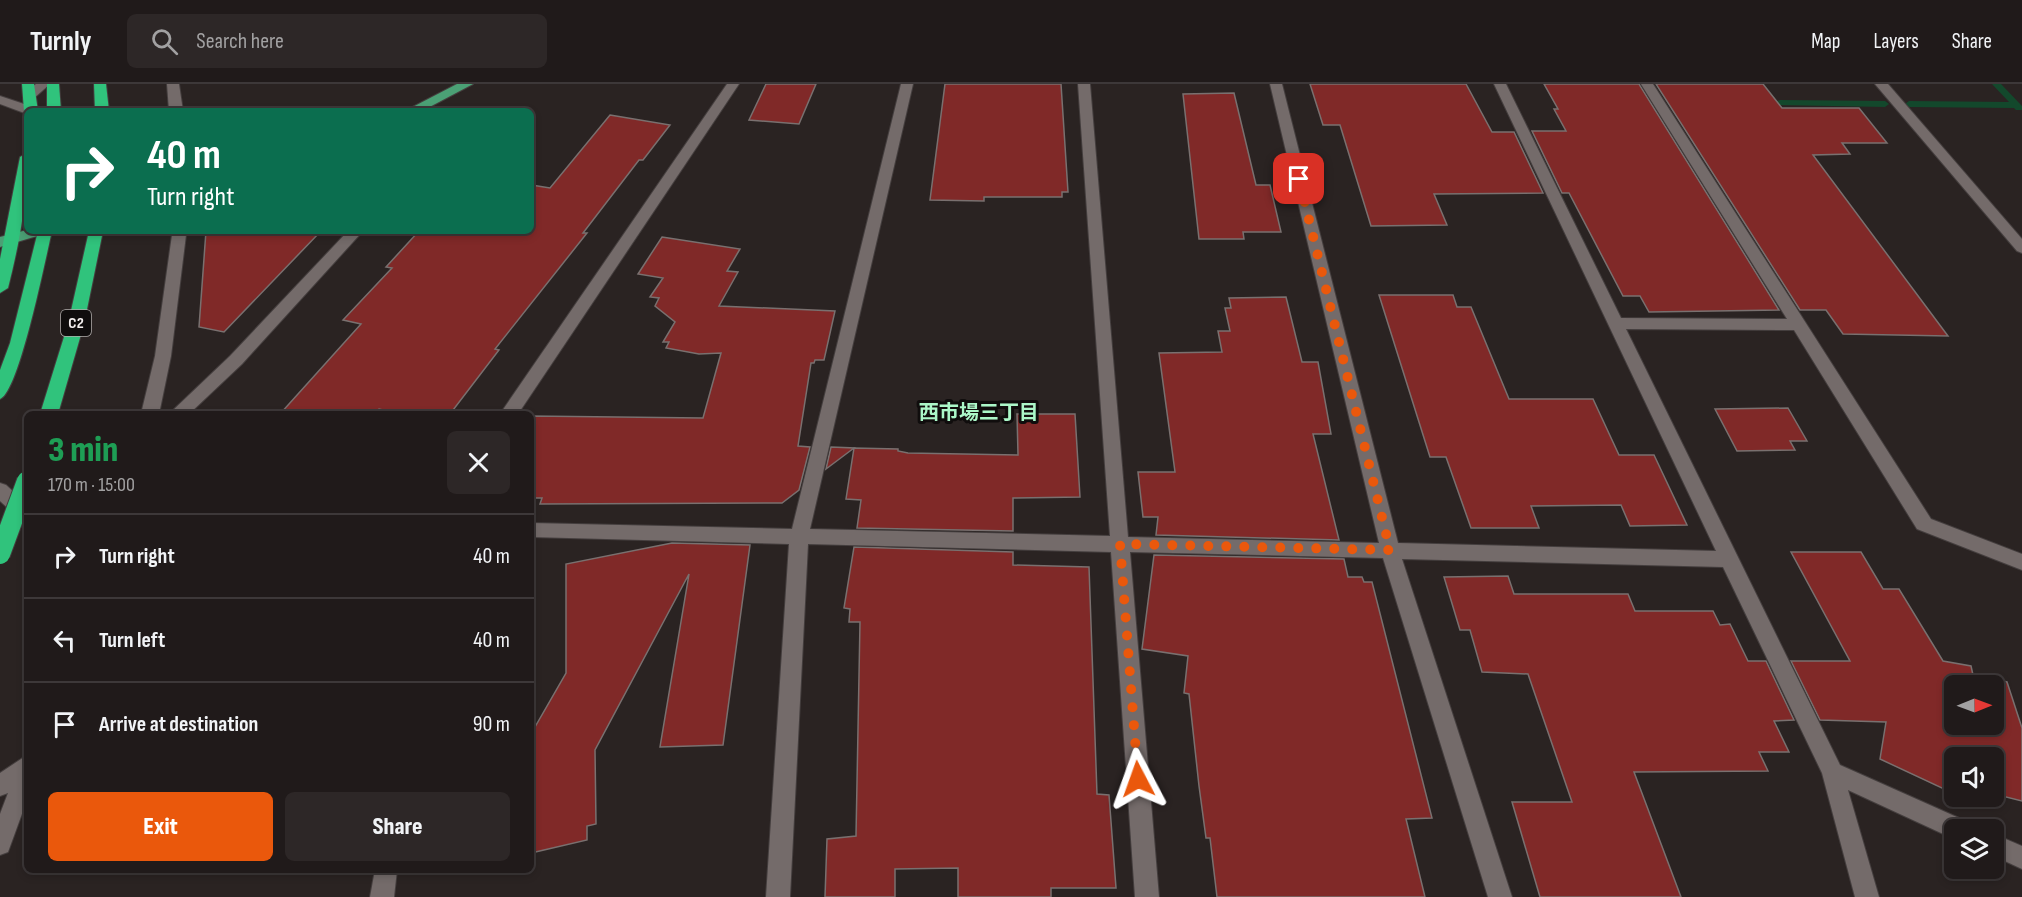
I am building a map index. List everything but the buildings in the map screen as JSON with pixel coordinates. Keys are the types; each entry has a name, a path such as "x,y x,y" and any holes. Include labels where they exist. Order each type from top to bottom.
{"highway":[{"path":"53,84 54,108"},
{"path":"100,84 102,108"},
{"path":"29,89 31,108"},
{"path":"0,288 7,240 24,169"},
{"path":"0,393 18,343 44,234"},
{"name":"C2","path":"50,411 76,324 95,234"},
{"path":"0,554 24,489"}],"main road":[{"path":"420,108 467,84"},
{"path":"7,240 28,234"}],"street":[{"path":"29,89 44,84"},
{"path":"173,84 176,108"},
{"path":"511,411 733,84"},
{"path":"778,897 799,537 907,84"},
{"path":"1084,84 1148,897"},
{"path":"1276,84 1390,550 1500,897"},
{"path":"1500,84 1832,772 1868,897"},
{"path":"1647,84 1924,524 2022,562"},
{"path":"1881,84 2022,248"},
{"path":"0,100 24,109"},
{"path":"181,411 236,360 353,234"},
{"path":"151,411 163,356 179,235"},
{"path":"1616,323 1799,325"},
{"path":"0,490 24,512"},
{"path":"534,530 1729,559"},
{"path":"0,786 24,770"},
{"path":"1832,772 1944,823"},
{"path":"0,844 24,776"},
{"path":"2004,850 2022,858"},
{"path":"382,897 386,873"}],"waterway":[{"path":"1996,84 2019,108"},
{"path":"1780,103 1885,104"},
{"path":"1909,104 2016,105"}],"district":[{"name":"西市場三丁目","path":"979,413"}],"route":[{"path":"1138,779 1120,544 1390,550 1299,179"}]}
